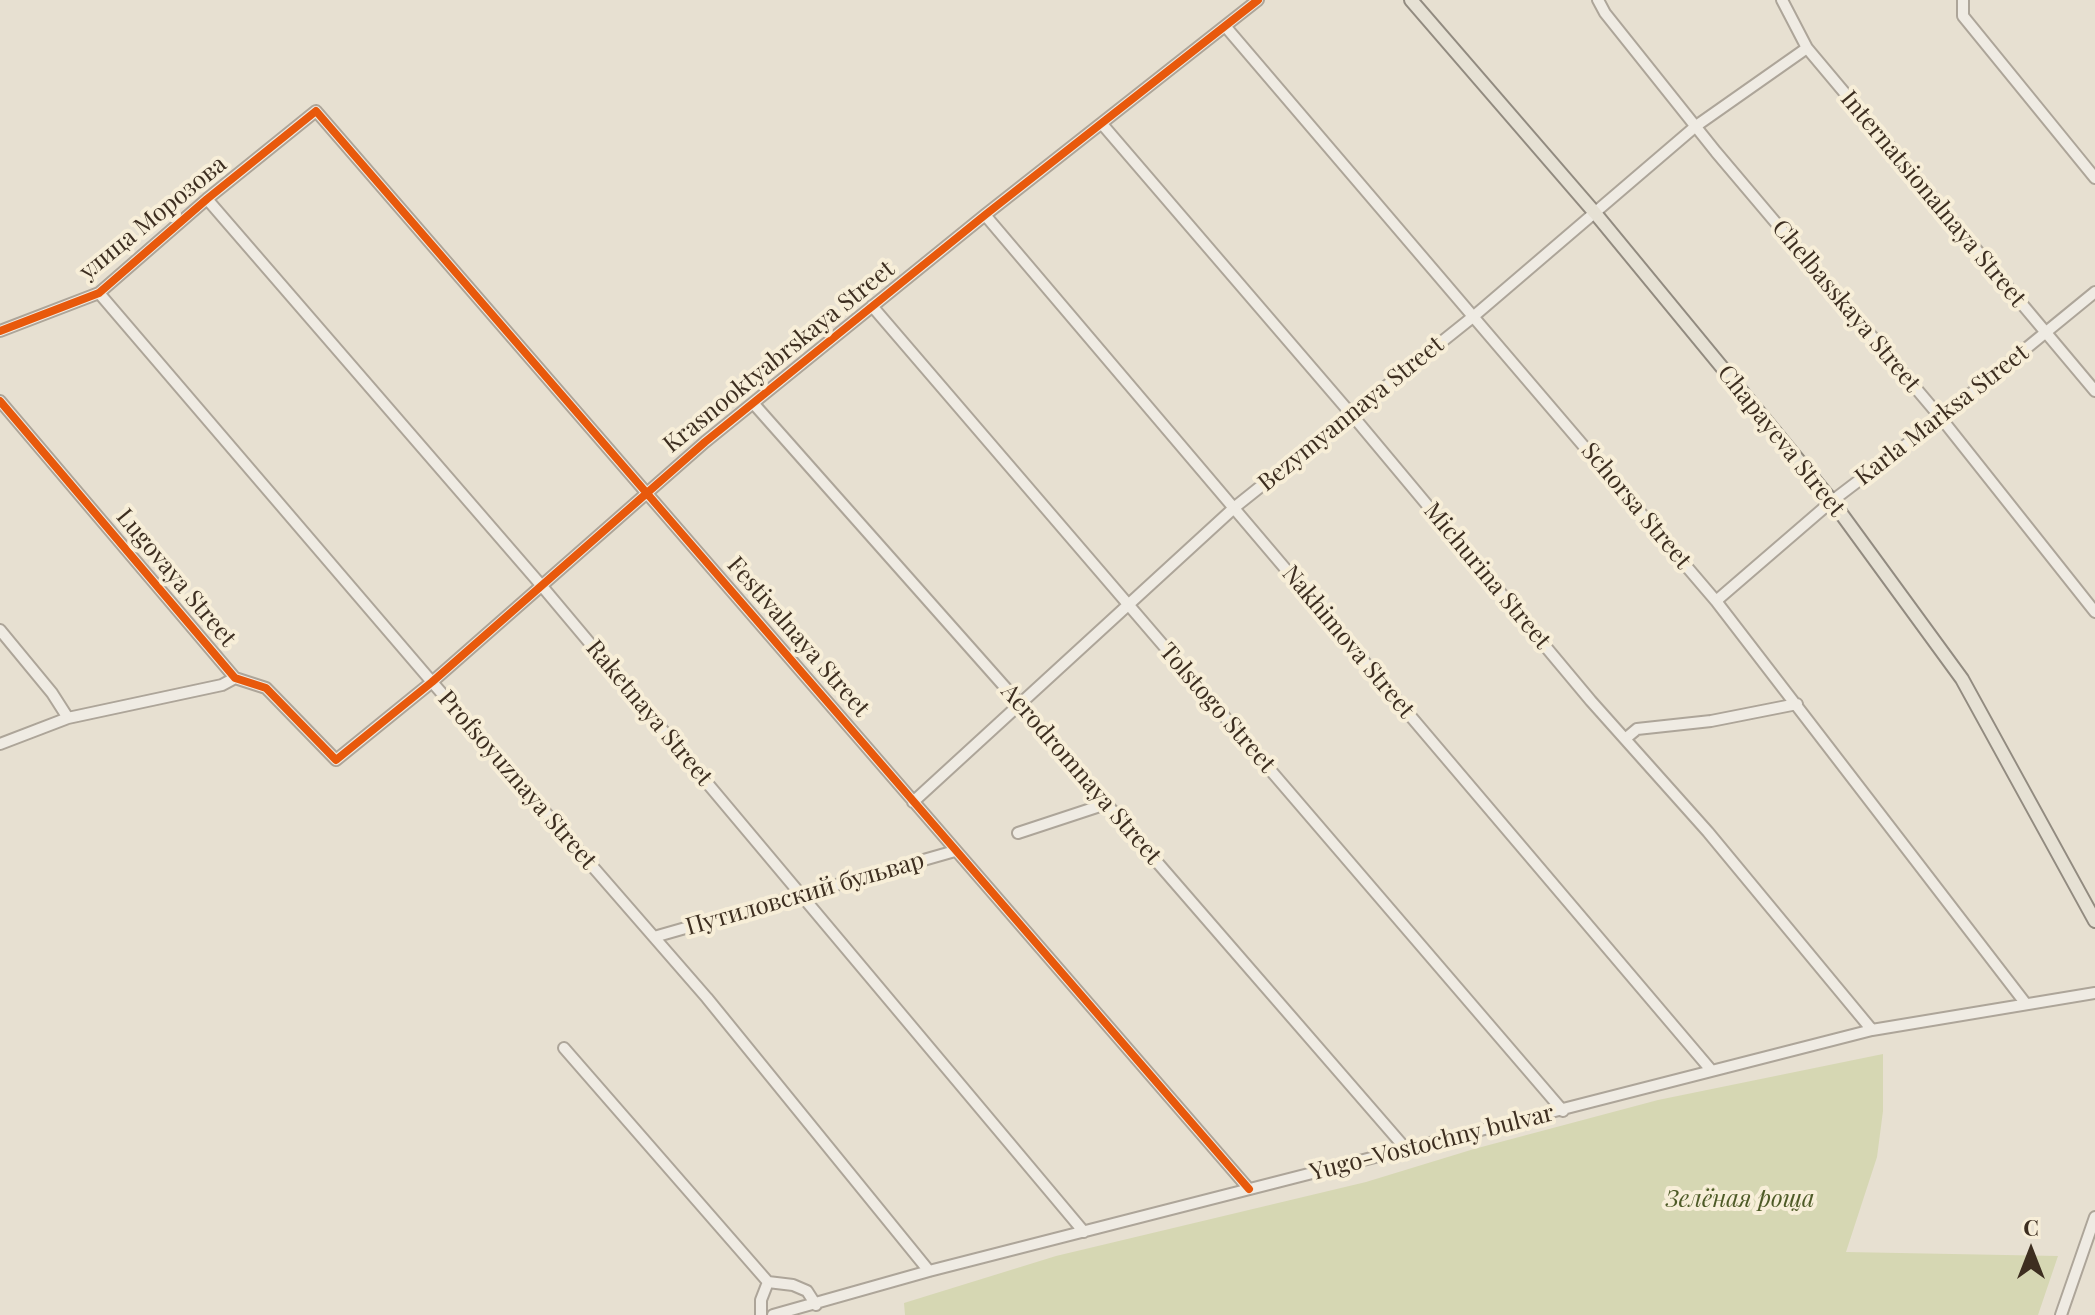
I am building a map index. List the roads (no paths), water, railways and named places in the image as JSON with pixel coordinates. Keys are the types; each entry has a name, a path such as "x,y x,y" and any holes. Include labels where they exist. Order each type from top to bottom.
{"main road":[{"name":"Chapayeva Street","path":"1411,0 1595,213 1832,501 1962,679 2095,921"}],"street":[{"name":"Krasnooktyabrskaya Street","path":"336,760 432,682 753,403 1258,0"},
{"name":"Chelbasskaya Street","path":"1598,0 1605,13 1696,126 1941,418 2095,612"},
{"name":"Internatsionalnaya Street","path":"1782,0 1807,48 2095,391"},
{"path":"1963,0 1963,16 2095,178"},
{"name":"Schorsa Street","path":"1225,26 1716,601 2026,1004"},
{"name":"Bezymyannaya Street","path":"913,802 1235,507 1474,316 1696,126 1807,48"},
{"name":"улица Морозова","path":"0,331 99,293 207,199 316,111"},
{"name":"Festivalnaya Street","path":"316,111 1249,1189"},
{"name":"Michurina Street","path":"1102,124 1625,739 1708,832 1872,1030"},
{"name":"Raketnaya Street","path":"207,199 541,585 1084,1232"},
{"name":"Nakhimova Street","path":"985,215 1711,1070"},
{"name":"Karla Marksa Street","path":"1716,601 1832,501 1941,418 2095,292"},
{"name":"Profsoyuznaya Street","path":"99,293 707,998 929,1271"},
{"name":"Tolstogo Street","path":"872,306 1563,1111"},
{"name":"Lugovaya Street","path":"0,401 235,678 266,688 336,760"},
{"name":"Aerodromnaya Street","path":"753,403 1019,703 1406,1149"},
{"path":"0,630 52,693 68,718"},
{"path":"0,744 68,718 222,685 235,678"},
{"path":"1625,739 1637,729 1711,721 1797,704"},
{"path":"1018,833 1106,804"},
{"name":"Путиловский бульвар","path":"654,937 955,851"},
{"name":"Yugo-Vostochny bulvar","path":"773,1315 929,1271 1872,1030 2095,993"},
{"path":"564,1048 768,1282 793,1285 807,1291 816,1305"},
{"path":"2061,1314 2095,1217"},
{"path":"761,1315 761,1300 768,1282"}],"park label":[{"name":"Зелёная роща","path":"1740,1200"}]}
